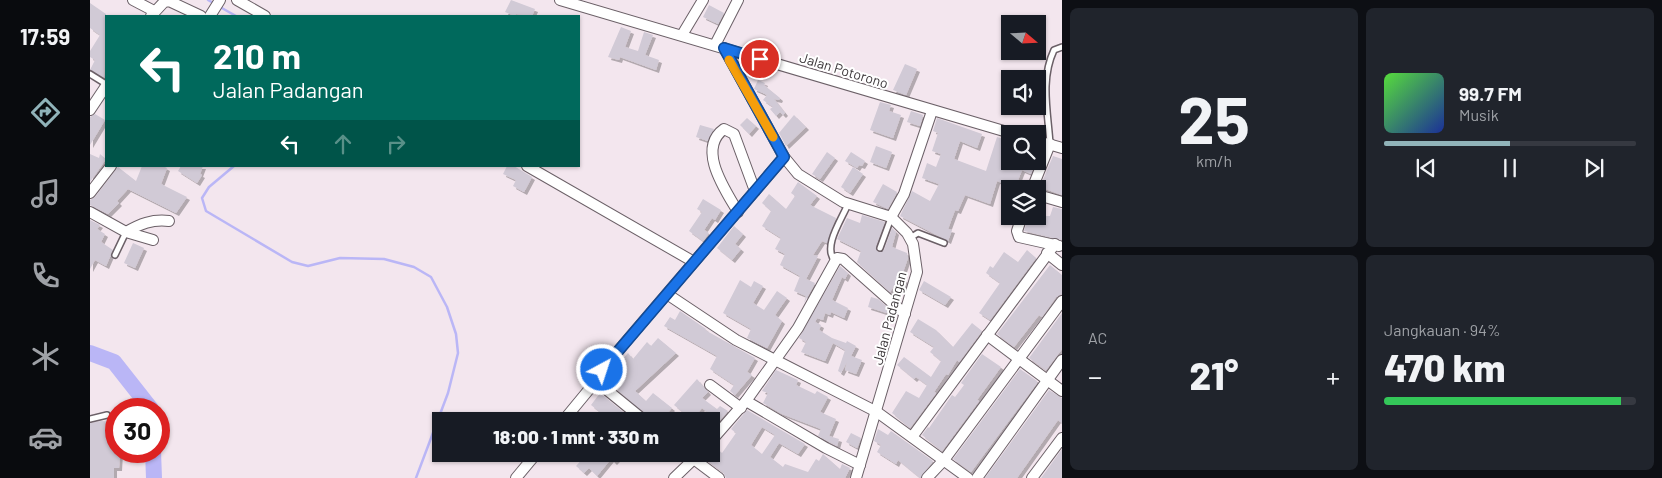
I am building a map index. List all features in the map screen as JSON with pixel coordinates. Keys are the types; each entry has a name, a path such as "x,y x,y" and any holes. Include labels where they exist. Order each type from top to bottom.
{"street":[{"path":"133,0 153,14 164,2 169,1 199,15"},
{"path":"237,0 263,15"},
{"name":"Jalan Potorono","path":"560,0 1001,130"},
{"path":"682,35 703,0"},
{"path":"738,0 720,47 784,157 798,174 822,191 848,204 891,217 904,194 932,111"},
{"path":"90,110 105,87"},
{"path":"97,100 105,105"},
{"path":"738,212 713,166 715,140 717,134 724,129 734,134 755,191"},
{"path":"1046,143 1062,148"},
{"path":"1036,180 1050,144"},
{"path":"570,412 596,381 602,370 784,157"},
{"path":"90,193 110,167"},
{"path":"529,167 694,262"},
{"path":"1046,197 1062,202"},
{"path":"90,212 126,232 153,240"},
{"name":"Jalan Padangan","path":"856,478 917,272 913,244 891,217"},
{"path":"126,232 138,225 157,220 168,221"},
{"path":"1019,225 1017,233 1019,237 1059,246"},
{"path":"912,437 1047,253 1059,246"},
{"path":"1047,253 1062,265"},
{"path":"720,431 744,404 802,322 835,261 840,257 905,314"},
{"path":"667,294 736,340 877,412 968,478"},
{"path":"927,478 944,460 1062,301"},
{"path":"987,335 1062,391"},
{"path":"977,478 1062,360"},
{"path":"596,381 634,412"},
{"path":"710,384 860,465"},
{"path":"1032,478 1062,438"},
{"path":"516,478 529,462"},
{"path":"674,478 688,462"},
{"path":"700,462 719,478"}],"lane":[{"path":"1050,144 1045,94 1051,58 1054,50 1062,47"},
{"path":"90,74 105,84"},
{"path":"835,261 831,256 830,246 848,204"},
{"path":"880,248 891,217"},
{"path":"115,255 126,232"},
{"path":"910,238 916,233 944,243"},
{"path":"90,420 105,416"}],"building":[{"path":"511,0 535,9 532,15 512,15 505,12"},
{"path":"90,3 106,14 104,78 90,70 95,60 90,57 90,51 100,35 90,28"},
{"path":"709,5 724,13 718,24 703,17"},
{"path":"621,27 631,31 625,47 638,51 644,32 653,35 645,55 659,60 656,70 620,57 619,60 608,57"},
{"path":"905,64 917,69 906,95 893,90"},
{"path":"758,80 765,83 764,85 780,98 779,100 774,99 785,113 783,115 780,112 776,116 770,109 773,107 763,100 767,95 754,89"},
{"path":"880,102 891,105 889,111 901,115 893,138 870,130"},
{"path":"911,111 923,115 920,126 907,122"},
{"path":"95,114 105,120 90,145 90,117"},
{"path":"794,115 806,127 786,146 779,133"},
{"path":"747,118 756,126 749,134 740,125"},
{"path":"937,118 982,134 977,148 960,141 954,159 986,171 997,137 1001,138 1001,170 1022,170 1018,180 1001,180 1001,183 997,181 990,204 965,195 958,211 955,210 948,229 952,230 948,241 900,216 912,191 930,201 939,184 922,178 927,163 936,167 941,154 932,151 938,133 933,131"},
{"path":"700,125 714,129 708,141 696,137"},
{"path":"876,146 892,152 886,168 870,162"},
{"path":"827,152 835,158 820,179 812,174"},
{"path":"851,152 865,161 862,166 859,165 857,168 845,161"},
{"path":"90,154 99,158 100,154 105,160 90,182"},
{"path":"1053,156 1062,159 1062,195 1046,189 1046,180 1043,180"},
{"path":"118,167 136,181 142,167 165,167 167,168 161,184 187,197 176,213 128,189 117,201 119,203 108,214 90,205 90,200 95,197"},
{"path":"180,167 203,167 200,174 202,175 197,183 178,171"},
{"path":"506,167 516,167 532,177 524,192 513,186 516,180 503,174"},
{"path":"853,167 863,174 850,193 841,187"},
{"path":"1022,170 1033,170 1031,174"},
{"path":"798,182 817,196 810,205 836,218 827,243 822,241 813,255 818,256 806,279 815,283 804,303 806,296 794,291 800,276 780,265 785,254 775,249 781,238 762,226 771,211 762,203 769,194 786,209 795,196 791,193"},
{"path":"883,184 897,192 888,209 873,202"},
{"path":"703,199 721,210 715,220 712,218 704,230 709,233 703,241 689,231 702,212 697,209"},
{"path":"1053,207 1062,209 1062,240 1024,231 1026,225 1046,225 1046,216 1050,216"},
{"path":"862,215 885,222 876,246 878,252 884,250 892,228 896,232 892,247 907,253 908,258 901,278 906,280 902,289 894,286 890,292 857,262 861,251 837,239 847,218 860,223"},
{"path":"90,220 100,225 97,229 105,234 101,242 113,250 106,266 95,260 90,269"},
{"path":"734,226 743,234 735,244 741,249 732,260 717,248"},
{"path":"133,243 144,248 135,268 124,263"},
{"path":"1027,250 1036,258 990,320 979,313 1000,283 986,273 990,266 993,268 1004,252 1018,262"},
{"path":"1050,265 1062,275 1062,294 1056,297 1042,317 1039,315 1014,347 997,334"},
{"path":"840,266 848,273 845,279 842,277 832,300 848,308 844,318 831,312 830,315 825,313 823,320 817,318 815,322 821,325 819,330 832,338 846,343 847,341 856,346 851,356 862,360 856,374 845,370 847,362 841,373 838,371 845,350 833,343 825,361 801,352 806,342 799,338"},
{"path":"740,280 751,287 754,281 763,286 753,303 764,310 777,291 787,298 775,315 782,321 767,348 747,338 751,329 723,313"},
{"path":"924,281 951,297 945,305 919,290"},
{"path":"871,297 878,299 891,310 890,314 868,307"},
{"path":"680,311 705,330 755,358 747,372 752,375 735,395 730,391 734,385 710,369 717,356 664,326 670,317 675,320"},
{"path":"1062,313 1062,349 1046,370 1029,358"},
{"path":"918,319 936,330 953,347 972,323 982,331 959,362 957,360 948,375 946,374 934,392 936,393 910,428 892,413 906,391 919,398 927,385 916,377 914,379 897,365 904,357 931,377 941,361 930,352 934,347 910,332"},
{"path":"658,338 676,353 635,391 646,401 653,393 672,408 668,412 643,412 605,379 628,353 633,359 647,342 651,346"},
{"path":"982,354 1001,367 977,400 979,401 942,451 922,435 952,395 955,397 964,385 961,383"},
{"path":"1020,369 1037,381 1037,383 971,472 953,459"},
{"path":"776,370 798,380 796,385 815,394 817,391 828,397 820,412 836,419 829,436 839,439 837,446 818,436 821,429 782,414 763,403 768,393 762,391"},
{"path":"697,379 708,392 702,398 717,409 720,406 728,411 720,420 720,412 707,412 702,408 699,412 682,412 674,405"},
{"path":"1049,390 1062,398 1062,423 1058,420 1017,478 985,478"},
{"path":"600,393 623,412 600,412 591,405"},
{"path":"747,410 805,444 798,454 779,443 770,457 783,467 785,464 808,472 816,459 819,461 823,454 840,469 842,464 850,468 845,478 726,478 723,472 709,462 720,462 720,451 722,453 736,433 731,429","holes":["762,427 775,435 762,454 751,445"]},
{"path":"105,421 105,463 119,463 119,468 114,468 114,478 90,478 90,423"},
{"path":"878,429 888,435 891,431 933,461 920,478 898,460 896,464 877,452 881,445 874,441"},
{"path":"851,433 861,438 857,448 846,442"},
{"path":"1062,449 1062,478 1041,478"},
{"path":"580,462 609,462 597,476 589,468 584,473 576,466"}],"waterway":[{"path":"208,0 215,4"},
{"path":"220,7 234,15"},
{"path":"233,167 209,187 202,198 206,211 292,262 308,266 340,258 384,259 414,267 431,277 447,307 456,334 458,353 448,393 416,478"},
{"path":"90,353 114,362 142,398"},
{"path":"153,463 154,478"}],"slow traffic":[{"path":"729,60 773,137"}],"route":[{"path":"602,370 784,157 724,48 760,59"}]}
